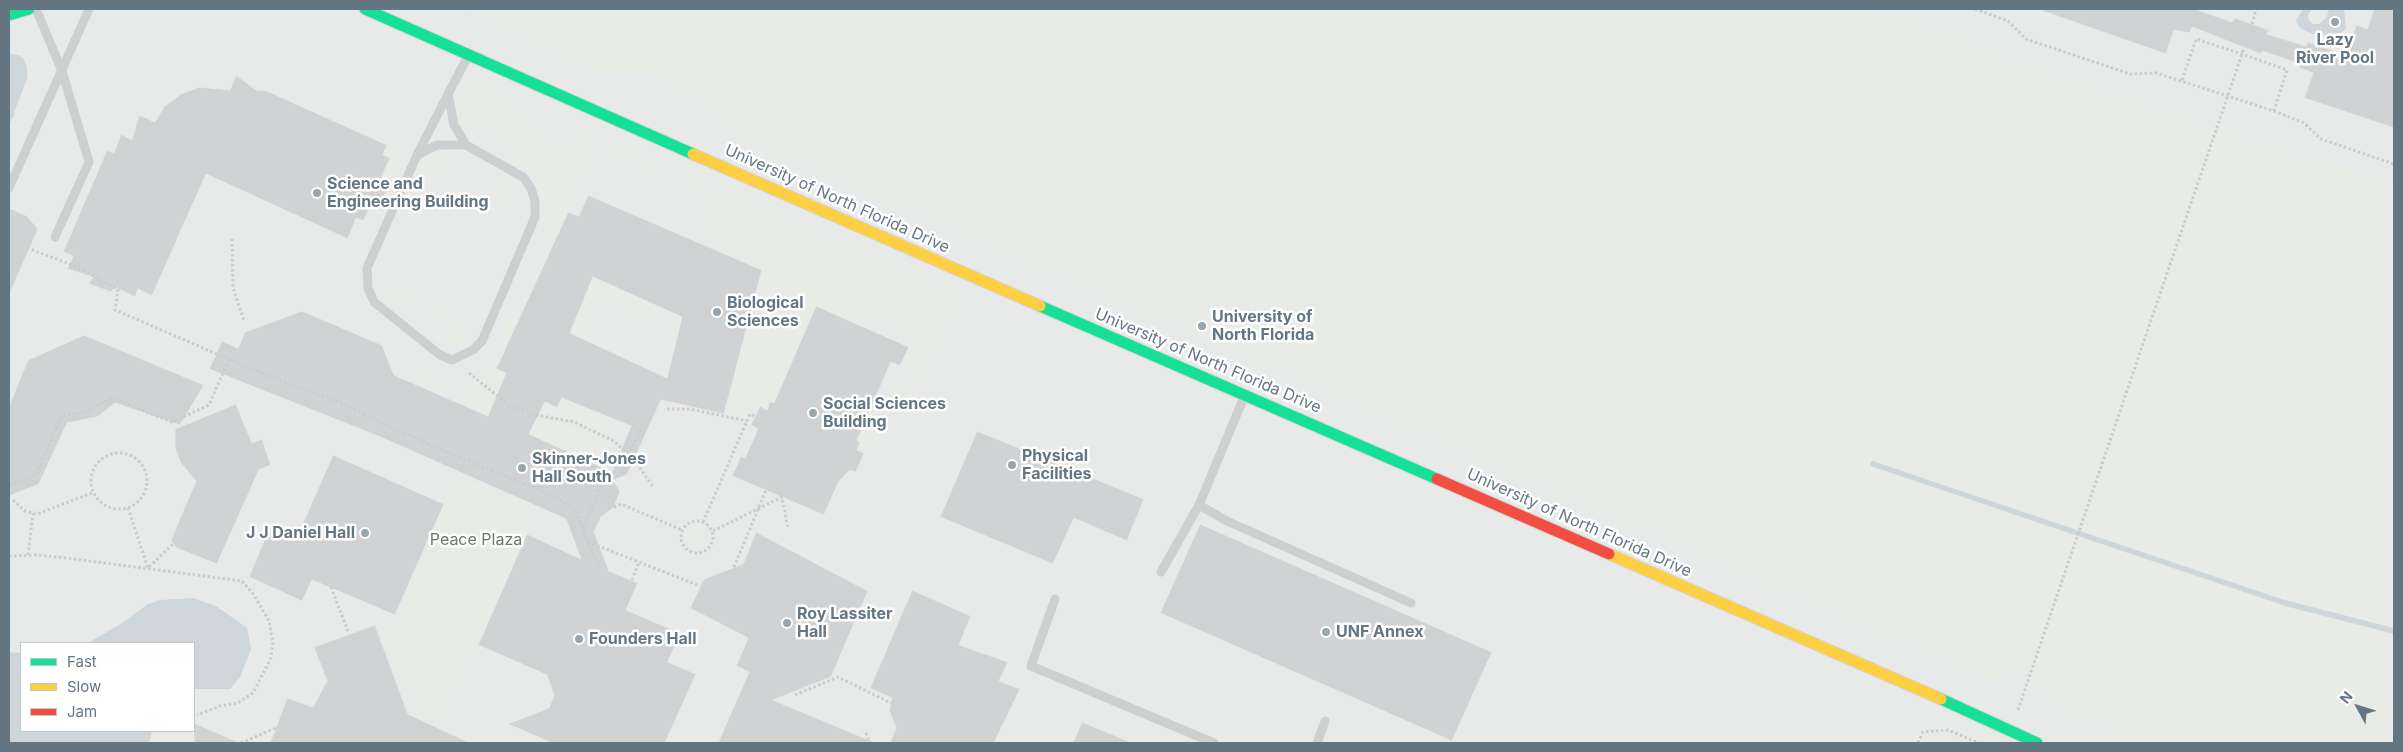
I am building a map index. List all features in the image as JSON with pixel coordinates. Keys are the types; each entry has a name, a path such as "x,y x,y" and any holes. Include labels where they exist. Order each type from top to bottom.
{"street":[{"path":"9,15 29,9"},
{"name":"University of North Florida Drive","path":"365,9 469,53 971,276 2010,729 2037,743"}],"lane":[{"path":"36,9 62,71 89,162 55,237"},
{"path":"9,188 89,9"},
{"path":"417,156 436,145 466,145 523,177 531,188 535,201 535,217 482,341 473,350 452,360 440,355 374,302 368,288 367,268 417,156 469,53"},
{"path":"448,94 454,124 466,145"},
{"path":"1161,572 1199,505 1245,395"},
{"path":"1199,505 1227,522 1412,604"},
{"path":"1055,599 1031,666 1214,743"},
{"path":"1317,743 1325,721"}],"path":[{"path":"1975,9 2008,21 2026,39 2130,74 2156,73 2274,111 2304,123 2321,139 2394,164"},
{"path":"2252,24 2256,9"},
{"path":"2182,80 2196,39 2242,54 2287,70 2274,111"},
{"path":"2016,714 2244,48"},
{"path":"232,239 233,288 244,320"},
{"path":"27,248 75,266 118,289 115,310 229,359 338,402 425,443 556,496 575,510 599,568"},
{"path":"9,486 37,474 61,416 85,412 112,398 172,422 209,405 229,359"},
{"path":"469,373 508,405 536,415 574,422 614,441 636,462 653,487"},
{"path":"667,409 690,409 747,421"},
{"path":"703,522 750,414 755,416"},
{"path":"583,528 602,485 622,473 640,430"},
{"path":"112,453 129,455 140,466 147,480 142,498 128,508 116,509 105,506 92,493 90,480 93,470 98,462 112,453"},
{"path":"734,567 766,490"},
{"path":"13,500 25,511 33,513 46,511 92,493"},
{"path":"713,531 782,497 788,529"},
{"path":"614,508 622,504 682,530"},
{"path":"128,508 148,568"},
{"path":"28,555 33,513"},
{"path":"682,530 691,522 703,522 713,531"},
{"path":"682,530 683,546 697,554 711,547 713,531"},
{"path":"588,542 700,586"},
{"path":"148,568 174,544"},
{"path":"9,556 28,555 148,568 242,581 254,595 269,621 273,642 271,658 253,693 238,703 220,706 197,715"},
{"path":"632,580 639,562"},
{"path":"331,587 349,634"},
{"path":"795,695 838,677 891,703"},
{"path":"241,743 276,728"},
{"path":"1918,743 1923,732 1948,730 1979,743"},
{"path":"866,733 870,743"}],"shaded area":[{"name":"University of North Florida","path":"9,9 2394,9 2394,743 9,743"},
{"name":"Lazy River Pool","path":"2303,9 2312,9 2308,15 2309,20 2313,24 2319,24 2327,17 2329,9 2344,9 2346,29 2339,34 2331,33 2321,36 2310,33 2300,28 2296,21"},
{"path":"9,54 18,55 23,58 27,67 27,79 14,112 15,114 9,124"},
{"path":"193,598 216,606 247,628 251,649 240,677 230,689 195,689 195,642 90,642 124,622 148,604 161,600"},
{"path":"9,652 20,653 20,732 152,732 149,743 9,743"}],"green space":[{"path":"464,9 1871,9 2226,135 2394,182 2394,743 2124,743 2122,733 2106,718 2070,712 2048,691 2015,675 1993,681 720,128 699,98 652,71 616,73 583,69"},
{"path":"2312,9 2329,9 2323,22 2313,24 2309,20 2308,15"},
{"path":"474,83 507,96 525,128 551,140 556,131 560,134 538,175 533,178 520,166 511,162 508,137 474,122 476,140 474,142 464,130 457,113 457,105 461,93"},
{"path":"588,123 596,127 590,139 578,136 569,128 575,129"},
{"path":"613,134 645,147 645,150 652,154 628,144 613,141"},
{"path":"566,137 577,145 591,148 619,147 659,165 659,167 657,171 647,173 595,151 496,368 504,372 494,390 477,374 490,363 497,353 504,332 504,321 520,303 547,246 553,179 551,172 546,169"},
{"path":"387,145 402,151 390,179 395,179 397,183 386,206 382,205 375,216 370,216 367,214 373,202 380,205 390,184 380,180 390,159 383,155"},
{"path":"448,151 440,161 444,170 485,188 504,175 515,181 520,187 516,195 520,206 514,225 508,224 503,218 517,207 469,184 440,173 425,185 421,184 418,175 422,163 433,152"},
{"path":"696,173 703,173 936,275 949,284 939,281"},
{"path":"680,174 935,286 949,289 956,306 927,374 920,377 899,368 912,337 855,312 851,321 774,403 770,402 767,410 760,406 758,410 748,406 744,417 724,412 762,267 700,237 715,203 683,189 679,185"},
{"path":"544,175 547,177 547,181 543,206 536,184"},
{"path":"407,198 420,205 423,227 412,223 401,211"},
{"path":"389,258 384,278 389,285 434,305 434,309 445,309 470,321 471,323 463,343 456,346 437,340 434,333 448,325 421,302 401,310 390,301 381,284 381,276"},
{"path":"593,277 663,308 656,316 640,319 618,302 601,303 592,309 587,319 585,341 570,333"},
{"path":"489,300 490,303 478,330 472,337"},
{"path":"683,313 667,378 662,376 670,330"},
{"path":"596,339 604,339 615,343 635,363 590,343"},
{"path":"422,371 436,377 447,386 441,391 443,394 441,396 415,384 413,372"},
{"path":"469,379 501,404 533,418 549,420 580,429 608,444 610,452 603,469 596,473 593,463 466,407 465,397 459,385"},
{"path":"893,380 917,390 919,394 914,397 898,391 868,459 863,457 864,453 857,450 857,440 877,394 885,397"},
{"path":"562,398 620,422 616,429 608,433 567,417 537,411 545,402 557,408"},
{"name":"Peace Plaza","path":"455,474 534,506 524,540 484,632 435,726 404,687 389,642"},
{"path":"696,527 706,534 707,538 700,548 696,549 686,542 685,538 692,528"},
{"path":"276,728 311,743 241,743"}],"building":[{"path":"2043,9 2195,9 2232,22 2235,18 2269,30 2267,34 2306,46 2308,42 2346,55 2356,25 2367,29 2374,9 2394,9 2394,128 2304,98 2313,73 2299,68 2300,64 2262,51 2261,54 2192,27 2190,33 2174,30 2166,54 2043,11"},
{"name":"Science and Engineering Building","path":"236,75 256,90 267,91 387,145 383,155 390,158 380,180 390,184 380,205 373,202 363,221 356,218 348,239 206,174 152,296 138,289 135,297 115,287 111,292 89,284 93,277 67,269 73,256 63,252 107,150 114,153 121,134 132,140 139,115 155,122 164,107 181,94 199,87 230,90"},
{"path":"588,195 762,270 724,414 661,400 627,475 613,480 620,491 614,507 601,517 594,532 609,571 638,583 626,610 680,633 668,662 696,674 665,743 552,743 508,724 549,708 554,695 547,675 478,645 527,534 581,559 566,519 378,436 209,369 222,341 238,348 245,332 302,311 382,345 394,375 488,416 506,373 496,369 568,212 579,216","holes":["593,277 682,317 667,378 570,333","562,398 631,426 612,472 529,434 545,402 557,408"]},
{"path":"9,208 27,216 38,229 9,295"},
{"name":"Social Sciences Building","path":"816,306 909,347 900,366 891,362 857,440 860,442 857,450 864,453 856,472 850,470 839,481 824,515 732,476 741,456 745,458 758,429 751,425 760,406 767,410 770,402 774,403"},
{"path":"84,335 204,385 180,425 115,403 97,417 67,423 39,484 9,496 9,406 28,360"},
{"path":"236,404 252,443 262,439 271,465 259,470 217,564 176,548 171,540 196,481 180,462 175,447 175,429"},
{"name":"Physical Facilities","path":"977,431 1144,499 1127,541 1074,518 1053,564 940,517"},
{"name":"J J Daniel Hall","path":"333,455 444,504 395,615 312,580 302,601 249,577 270,527 296,539"},
{"name":"UNF Annex","path":"1200,524 1492,652 1452,741 1160,613"},
{"name":"Roy Lassiter Hall","path":"756,532 868,591 831,677 773,700 876,743 718,743 749,672 736,666 748,638 690,608 704,579 743,564"},
{"path":"912,590 971,616 959,645 1008,662 999,681 1020,689 994,743 890,743 896,728 889,710 892,698 870,688"},
{"path":"375,625 408,714 470,743 270,743 287,698 313,707 327,681 314,647"},
{"path":"1082,722 1133,743 1073,743"},
{"path":"195,723 240,743 194,743"}],"waterway":[{"path":"1873,464 2285,603 2394,631"}],"traffic: fast":[{"path":"9,15 29,9"},
{"path":"365,9 693,154"},
{"path":"1040,306 1437,479"},
{"path":"1941,699 2037,743"}],"traffic: slow":[{"path":"693,154 1040,306"},
{"path":"1609,554 1941,699"}],"traffic: jam":[{"path":"1437,479 1609,554"}],"place":[{"name":"Lazy River Pool","path":"2335,22"},
{"name":"Science and Engineering Building","path":"317,193"},
{"name":"Biological Sciences","path":"717,312"},
{"name":"University of North Florida","path":"1202,326"},
{"name":"Social Sciences Building","path":"813,413"},
{"name":"Physical Facilities","path":"1012,465"},
{"name":"Skinner-Jones Hall South","path":"522,468"},
{"name":"J J Daniel Hall","path":"365,533"},
{"name":"Roy Lassiter Hall","path":"787,623"},
{"name":"UNF Annex","path":"1326,632"},
{"name":"Founders Hall","path":"579,639"}]}
